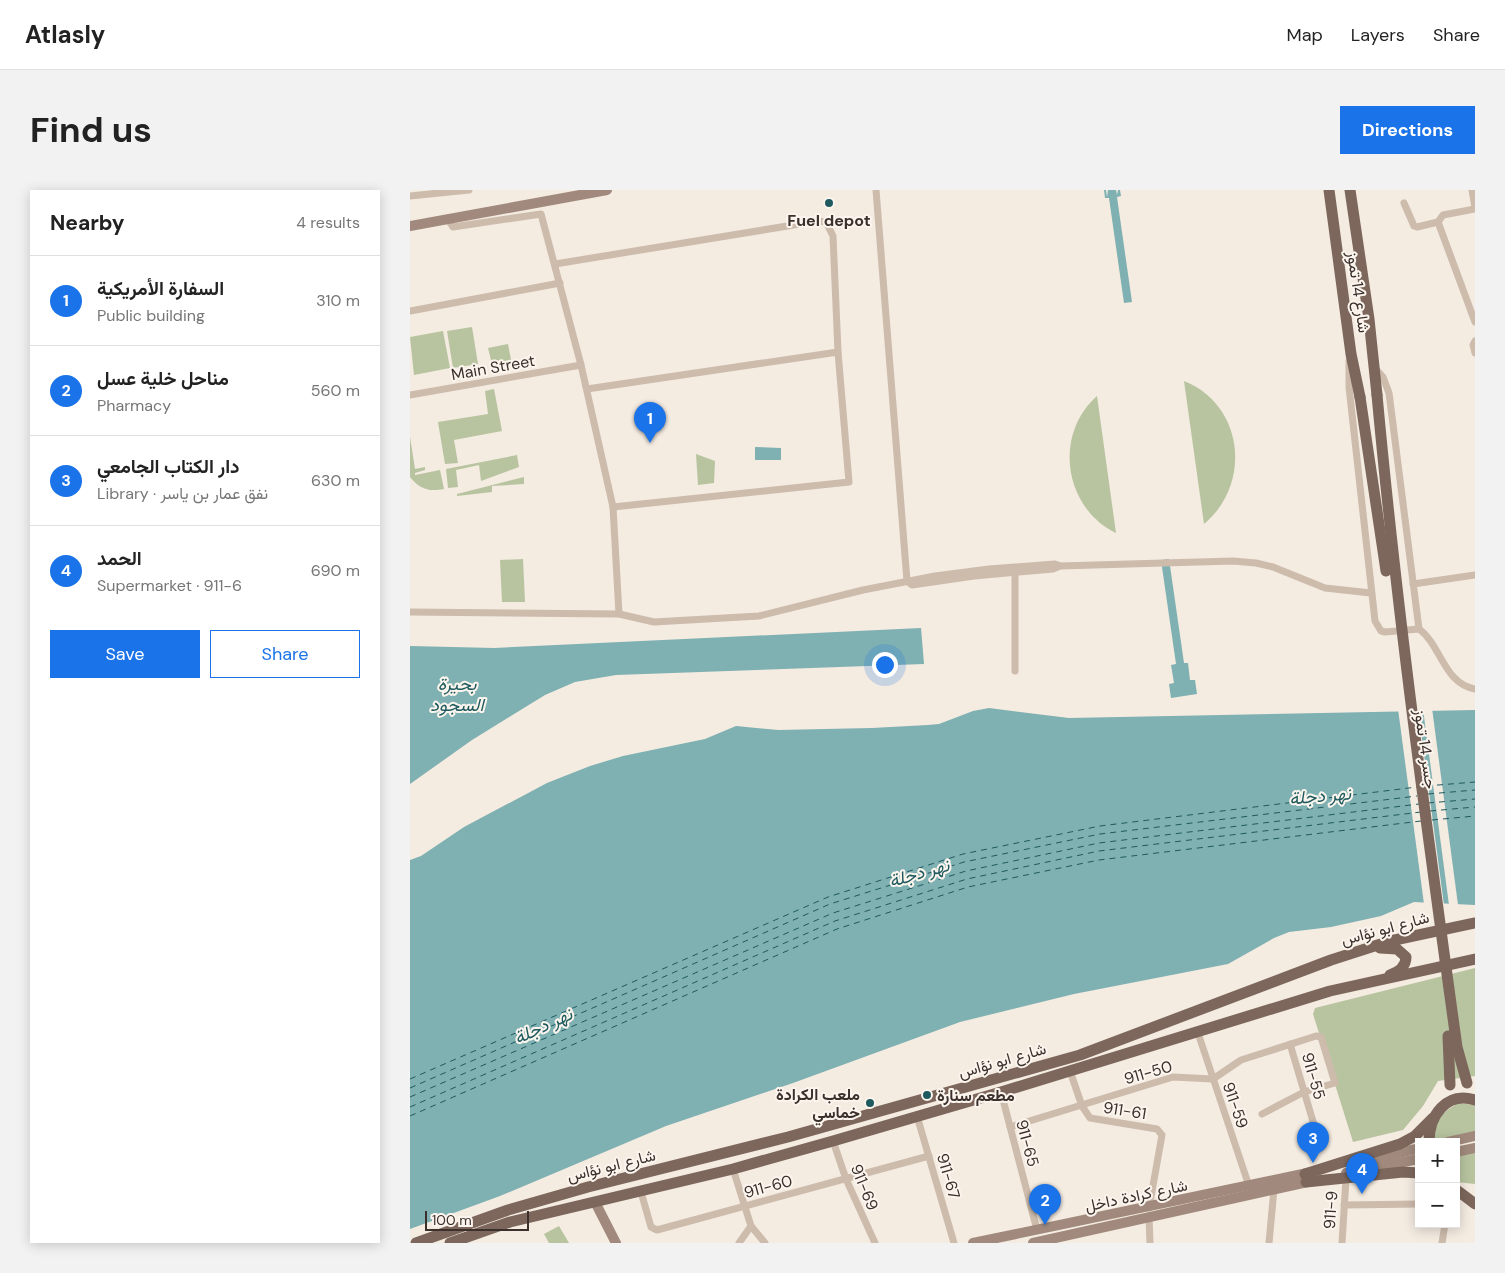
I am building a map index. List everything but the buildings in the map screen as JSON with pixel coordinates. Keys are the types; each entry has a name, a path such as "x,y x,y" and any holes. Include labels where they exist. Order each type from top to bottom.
{"main road":[{"path":"410,226 607,190"},
{"name":"شارع 14 تموز","path":"1328,190 1351,354 1360,397"},
{"name":"شارع 14 تموز","path":"1350,190 1375,368 1377,395"},
{"name":"جسر 14 تموز","path":"1377,395 1385,492 1404,652 1456,1038 1467,1083 1475,1098"},
{"name":"جسر 14 تموز","path":"1305,1178 1400,1144 1415,1136 1443,1105 1450,1085 1450,1049 1387,577 1360,397"},
{"name":"شارع ابو نؤاس","path":"416,1243 508,1210 797,1135 1080,1054 1330,960 1390,941 1475,923"},
{"path":"1330,960 1387,947 1403,952 1406,962 1395,974 1362,983"},
{"name":"شارع ابو نؤاس","path":"450,1243 510,1222 733,1169 833,1141 1362,983 1475,959"},
{"path":"1443,1105 1458,1098 1475,1098"},
{"path":"1429,1138 1433,1118"},
{"path":"1460,1139 1475,1136"},
{"path":"1460,1151 1475,1148"},
{"path":"1305,1178 1415,1155"},
{"path":"1305,1178 1346,1179 1415,1172"},
{"name":"شارع كرادة داخل","path":"1039,1242 1249,1186 1305,1178"},
{"name":"شارع كرادة داخل","path":"973,1243 1036,1230 1274,1189 1305,1178"},
{"path":"1460,1191 1475,1193"},
{"path":"1460,1193 1475,1204"},
{"path":"595,1202 616,1243"}],"street":[{"path":"410,196 469,190"},
{"path":"876,190 908,581"},
{"path":"1404,203 1414,226 1417,227 1438,222 1442,215 1475,209 1472,190"},
{"path":"447,218 453,228 541,214 582,365 613,507 619,614"},
{"path":"555,264 784,225 826,222 832,236 838,352 849,482 613,507"},
{"path":"1438,222 1475,322"},
{"path":"410,311 560,283"},
{"path":"1475,341 1473,345 1475,353"},
{"path":"587,389 838,352"},
{"path":"1351,354 1348,370 1349,387 1375,621 1380,631 1419,629 1428,635 1446,668 1459,682 1475,689"},
{"name":"Main Street","path":"410,396 582,365"},
{"path":"1375,368 1383,377 1388,393 1419,629"},
{"path":"410,612 619,614 654,622 759,616 863,590 908,581 1055,564 1060,566 1233,561 1256,563 1325,588 1371,593"},
{"path":"1015,569 1015,672"},
{"path":"1413,584 1475,575"},
{"name":"911-59","path":"1198,1032 1249,1186"},
{"path":"1213,1079 1241,1060 1316,1036 1321,1037 1336,1083 1304,1092 1262,1114"},
{"name":"911-55","path":"1290,1044 1320,1144"},
{"name":"911-61","path":"1070,1071 1082,1106 1090,1118 1160,1132 1162,1136 1149,1212"},
{"name":"911-50","path":"1010,1126 1082,1106 1173,1077 1213,1079"},
{"name":"911-65","path":"1001,1092 1036,1230"},
{"name":"911-67","path":"917,1116 954,1243"},
{"name":"911-69","path":"833,1141 846,1179 875,1243"},
{"name":"911-60","path":"641,1192 650,1224 655,1230 929,1156"},
{"path":"733,1169 751,1226 764,1243"},
{"name":"911-9","path":"1342,1243 1346,1179"},
{"path":"1269,1243 1274,1189"},
{"path":"1344,1204 1415,1204"},
{"path":"1149,1212 1150,1243"},
{"path":"739,1243 751,1226"},
{"path":"1442,1243 1444,1228"}],"green space":[{"path":"472,327 478,364 453,368 447,331"},
{"path":"443,331 450,368 414,375 410,337"},
{"path":"508,344 512,365 493,368 488,348"},
{"path":"1184,381 1204,392 1219,408 1229,426 1234,446 1235,468 1230,488 1219,507 1204,524"},
{"path":"494,389 502,431 454,440 458,463 445,464 438,422 488,414 485,391"},
{"path":"1097,396 1116,533 1098,522 1085,507 1076,489 1070,470 1070,450 1074,430 1083,412"},
{"path":"410,437 415,469 425,467 425,470 415,473 415,475 440,470 444,489 425,489 410,477"},
{"path":"696,454 715,461 714,483 698,485"},
{"path":"517,455 519,467 481,481 479,465 456,470 458,487 448,488 446,469"},
{"path":"524,477 524,484 492,486 492,492 457,496 457,494"},
{"path":"523,559 525,602 502,602 500,560"},
{"path":"1475,968 1475,1076 1438,1081 1423,1106 1403,1130 1353,1142 1313,1014 1315,1008"},
{"path":"1459,1103 1475,1105 1475,1133 1452,1138 1434,1138 1437,1123 1448,1110"},
{"path":"1475,1151 1475,1184 1460,1182 1460,1154"},
{"path":"559,1226 569,1243 549,1243 544,1234"}],"water":[{"path":"1104,190 1106,190 1107,197 1108,190 1116,190 1117,195 1118,190 1120,190 1121,196 1117,197 1132,302 1124,303 1109,198 1105,198"},
{"path":"755,447 781,448 781,460 755,460"},
{"path":"1169,559 1184,663 1188,663 1190,680 1195,680 1197,694 1171,698 1169,684 1174,683 1171,665 1176,664 1161,560"},
{"name":"بحيرة السجود","path":"921,628 924,664 616,675 575,682 545,695 472,740 410,784 410,646 494,648"},
{"name":"نهر دجلة","path":"989,708 1069,718 1475,710 1475,905 1414,902 1381,916 1331,927 1289,932 1274,938 1228,964 1074,994 960,1022 793,1083 666,1126 500,1196 410,1229 410,860 421,856 464,827 547,783 590,766 623,756 705,739 736,726 778,730 928,725 939,724 973,711"}],"pier":[{"path":"1432,708 1458,905 1449,905 1423,709"},
{"path":"1398,709 1418,709 1444,905 1424,904"}],"ferry route":[{"path":"1426,786 1475,782"},
{"path":"410,1079 828,897 963,854 1100,826 1417,787"},
{"path":"1428,794 1475,790"},
{"path":"410,1088 830,904 964,862 1100,834 1417,796"},
{"path":"1428,803 1475,799"},
{"path":"410,1097 833,913 966,871 1099,843 1419,804"},
{"path":"1430,811 1475,807"},
{"path":"410,1107 835,921 967,879 1099,851 1421,812"},
{"path":"1432,820 1475,816"},
{"path":"410,1116 837,929 968,887 1099,860 1421,821"}],"place":[{"name":"Fuel depot","path":"829,203"},
{"name":"السفارة الأمريكية","path":"650,443"},
{"name":"مطعم سنارة","path":"927,1095"},
{"name":"ملعب الكرادة خماسي","path":"870,1103"},
{"name":"دار الكتاب الجامعي","path":"1313,1163"},
{"name":"الحمد","path":"1362,1194"},
{"name":"مناحل خلية عسل","path":"1045,1225"}]}
